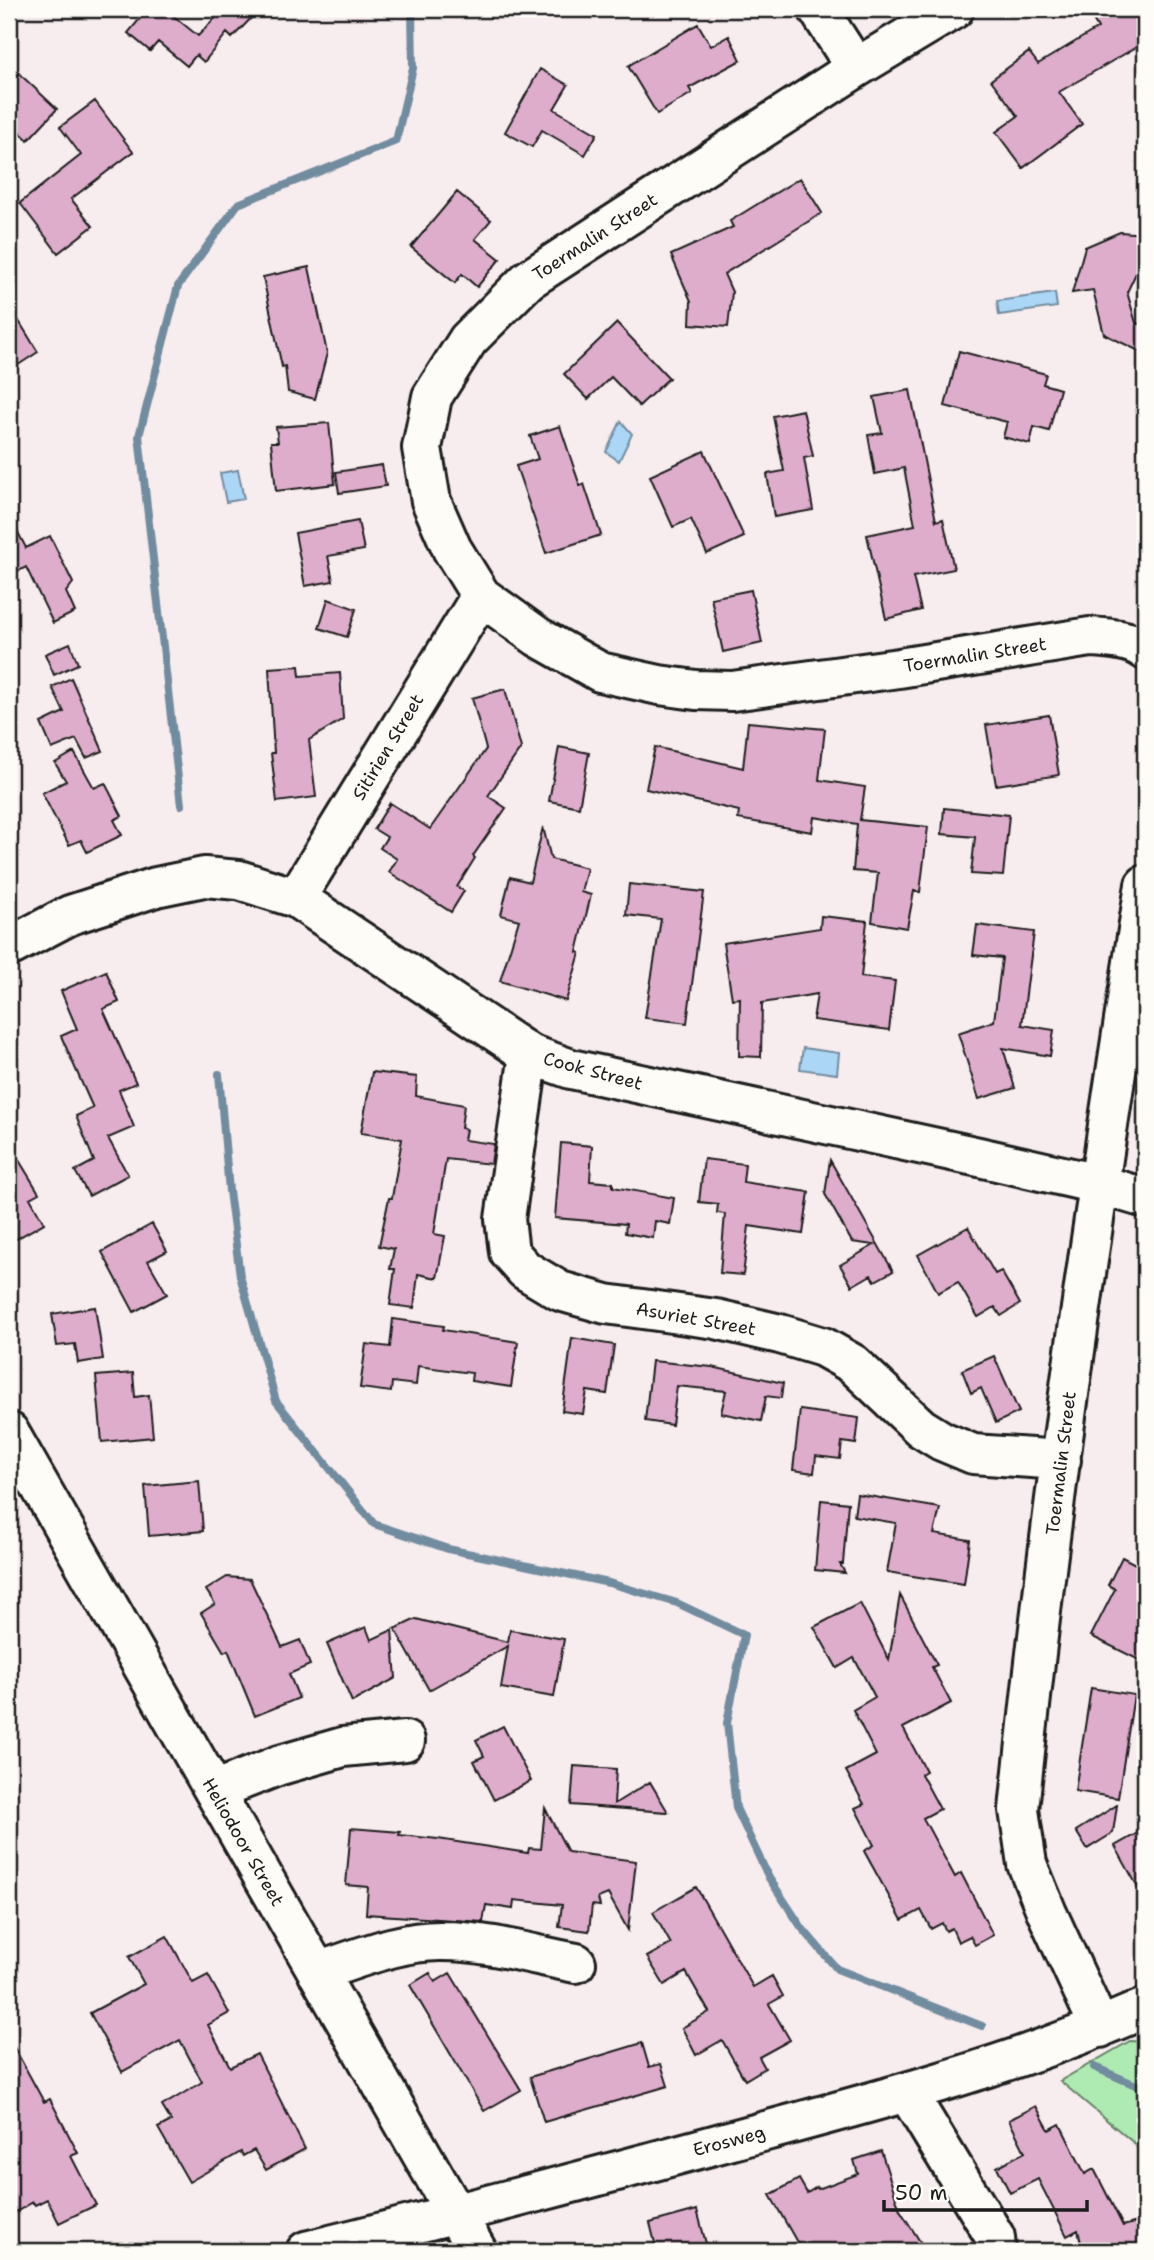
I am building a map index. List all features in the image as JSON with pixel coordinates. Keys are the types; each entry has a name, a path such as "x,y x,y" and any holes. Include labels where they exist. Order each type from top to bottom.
{"street":[{"path":"818,9 856,68"},
{"name":"Toermalin Street","path":"954,9 856,68 528,280 468,340 432,397 422,448 430,501 452,549 481,596 538,637 600,672 659,685 732,691 1090,637 1139,645 1145,650"},
{"name":"Sitirien Street","path":"296,898 481,596"},
{"name":"Cook Street","path":"9,947 70,915 156,887 204,877 239,880 296,898 529,1054 583,1072 1098,1184 1145,1198"},
{"name":"Toermalin Street","path":"1100,2028 1027,1864 1020,1810 1061,1460 1098,1184 1145,885"},
{"name":"Asuriet Street","path":"529,1054 505,1219 509,1252 524,1270 560,1292 606,1304 716,1319 823,1347 853,1364 921,1428 942,1441 973,1454 1061,1460"},
{"name":"Heliodoor Street","path":"9,1432 477,2251"},
{"path":"214,1791 276,1766 343,1747 405,1741"},
{"path":"317,1972 394,1947 442,1940 484,1945 576,1964"},
{"name":"Erosweg","path":"306,2251 456,2215 907,2092 1100,2028 1145,2008"},
{"path":"907,2092 995,2237 996,2251"}],"green space":[{"path":"1130,2041 1145,2042 1145,2164 1135,2144 1060,2081"}],"water":[{"path":"1055,293 1057,307 999,315 997,301"},
{"path":"621,421 632,434 619,461 606,452"},
{"path":"238,470 244,499 226,502 220,473"},
{"path":"803,1048 839,1053 837,1074 800,1069"}],"building":[{"path":"148,9 165,9 198,36 224,9 260,9 232,38 227,33 204,62 196,55 187,66 158,42 150,51 128,33"},
{"path":"1087,9 1145,9 1145,42 1059,92 1082,124 1023,168 996,132 1018,116 991,80 1029,52 1038,64 1098,28"},
{"path":"698,24 711,46 729,36 741,60 689,88 692,93 657,114 628,66"},
{"path":"9,64 57,109 28,140 9,122"},
{"path":"540,69 568,85 554,109 597,134 585,155 542,130 532,147 505,132"},
{"path":"95,101 133,152 71,199 93,226 58,253 20,203 81,155 60,127"},
{"path":"800,178 822,213 724,274 732,292 728,327 690,324 691,301 671,255 733,227 730,221"},
{"path":"457,192 491,220 475,239 500,259 477,287 462,274 455,283 411,247"},
{"path":"1120,232 1145,234 1145,254 1127,292 1136,323 1145,326 1145,354 1104,334 1093,290 1072,293 1085,247"},
{"path":"309,267 327,353 315,399 288,392 285,366 282,367 263,277"},
{"path":"9,305 38,352 9,371"},
{"path":"617,323 669,378 639,406 611,377 588,399 564,374"},
{"path":"959,351 1046,374 1043,384 1060,389 1049,431 1034,427 1030,444 1003,437 1007,422 945,406"},
{"path":"910,390 936,521 943,519 954,569 913,577 921,610 886,619 867,535 915,525 904,468 875,474 868,435 882,433 874,397"},
{"path":"803,410 813,456 804,458 813,510 774,517 767,474 784,471 773,416"},
{"path":"329,423 335,484 276,491 271,442 278,442 276,427"},
{"path":"560,426 580,486 584,484 601,535 546,553 516,466 538,459 530,436"},
{"path":"704,451 744,537 707,554 691,519 673,527 650,476"},
{"path":"382,465 386,486 339,493 336,472"},
{"path":"9,515 26,548 50,536 73,583 66,592 75,612 53,623 26,567 9,576"},
{"path":"358,521 364,550 328,556 333,581 305,586 295,533"},
{"path":"751,590 762,643 723,652 711,598"},
{"path":"328,599 356,609 347,637 319,628"},
{"path":"70,643 78,664 54,675 45,654"},
{"path":"299,666 300,676 340,673 343,719 309,740 316,797 277,802 271,753 274,753 269,668"},
{"path":"71,678 103,751 86,758 76,739 52,749 41,723 64,712 52,687"},
{"path":"505,689 521,748 488,796 506,808 473,856 475,858 457,887 464,891 451,912 389,872 397,859 380,848 387,837 374,829 390,803 430,829 486,749 472,698"},
{"path":"1049,715 1059,775 996,785 986,725"},
{"path":"748,722 825,729 819,780 865,787 860,820 928,827 920,892 914,891 907,928 872,922 878,873 853,871 857,824 814,817 812,832 738,819 739,811 646,789 655,747 743,768"},
{"path":"559,747 589,753 579,807 549,801"},
{"path":"74,752 94,788 105,783 122,816 114,820 122,835 87,852 81,840 69,845 42,793 66,781 55,763"},
{"path":"944,808 1009,815 1003,876 971,874 975,837 942,834"},
{"path":"543,827 551,859 587,868 581,892 591,895 577,952 580,953 566,1001 500,981 519,920 501,915 510,877 530,882"},
{"path":"629,884 704,892 687,1023 645,1018 661,919 626,915"},
{"path":"821,916 867,921 861,977 895,981 889,1030 813,1020 817,994 762,1003 761,1057 739,1056 740,998 732,999 723,943 820,928"},
{"path":"977,925 1034,932 1022,1025 1054,1030 1050,1056 1003,1048 1015,1088 979,1099 958,1033 994,1021 1002,958 973,955"},
{"path":"106,971 119,1002 103,1009 136,1083 119,1090 134,1127 108,1138 128,1175 89,1196 75,1171 94,1161 76,1116 93,1108 61,1036 77,1029 61,991"},
{"path":"372,1072 417,1077 416,1096 464,1105 461,1128 466,1129 464,1140 494,1144 491,1164 446,1159 434,1234 445,1236 437,1278 418,1274 414,1308 390,1305 395,1269 390,1269 394,1249 379,1246 389,1198 392,1198 402,1139 361,1133"},
{"path":"561,1143 592,1146 590,1181 613,1183 613,1187 674,1198 670,1224 655,1221 653,1238 625,1233 626,1224 555,1218"},
{"path":"9,1144 39,1193 30,1198 44,1223 9,1243"},
{"path":"704,1159 745,1164 743,1182 809,1192 803,1234 749,1226 743,1275 720,1273 725,1214 717,1213 718,1204 699,1202"},
{"path":"830,1160 893,1271 875,1281 871,1275 852,1286 840,1265 874,1245 852,1242 825,1194"},
{"path":"152,1224 167,1251 148,1261 167,1294 134,1312 102,1252"},
{"path":"968,1227 995,1274 1001,1271 1020,1304 1001,1316 995,1307 978,1317 958,1282 938,1293 918,1255"},
{"path":"95,1307 103,1359 78,1363 75,1344 57,1346 52,1314"},
{"path":"393,1319 444,1326 443,1330 518,1342 511,1387 471,1381 472,1373 418,1366 416,1385 392,1382 391,1392 360,1388 366,1344 390,1347"},
{"path":"572,1338 614,1345 607,1394 587,1391 583,1414 562,1411"},
{"path":"994,1356 1019,1412 996,1423 981,1388 971,1393 962,1370"},
{"path":"652,1361 712,1367 783,1383 781,1398 766,1396 761,1421 721,1413 726,1391 677,1386 672,1425 645,1421"},
{"path":"133,1373 135,1397 149,1395 153,1437 102,1442 96,1376"},
{"path":"800,1410 859,1418 856,1444 842,1442 840,1459 816,1456 814,1473 793,1470"},
{"path":"199,1481 203,1531 149,1536 145,1486"},
{"path":"857,1494 940,1508 934,1534 970,1540 964,1584 887,1572 896,1523 854,1516"},
{"path":"821,1500 848,1503 843,1564 840,1564 845,1573 815,1570"},
{"path":"1122,1557 1145,1569 1145,1663 1091,1636 1115,1589 1108,1585"},
{"path":"227,1577 250,1579 282,1647 300,1640 310,1665 289,1674 299,1698 255,1716 228,1650 224,1652 201,1613 215,1604 206,1590"},
{"path":"900,1595 937,1665 932,1667 951,1703 903,1728 926,1771 921,1774 940,1809 923,1818 955,1877 961,1873 993,1935 975,1945 970,1936 958,1942 952,1928 946,1931 942,1923 931,1929 921,1910 902,1920 864,1851 874,1845 855,1808 864,1804 846,1771 876,1755 853,1710 875,1697 854,1658 837,1668 814,1627 860,1603 889,1660"},
{"path":"416,1619 508,1642 510,1630 564,1639 554,1697 501,1688 508,1646 429,1690 395,1629"},
{"path":"366,1627 371,1640 392,1630 396,1678 352,1702 327,1644"},
{"path":"1091,1688 1134,1695 1118,1798 1075,1791"},
{"path":"503,1726 531,1781 494,1800 474,1761 484,1756 476,1740"},
{"path":"574,1766 616,1769 614,1804 650,1782 668,1812 571,1805"},
{"path":"1117,1805 1113,1833 1087,1849 1076,1831"},
{"path":"545,1808 568,1852 636,1861 628,1930 608,1894 598,1898 600,1906 592,1905 589,1931 559,1927 562,1905 514,1900 513,1909 486,1905 483,1922 366,1914 368,1887 346,1885 351,1828 400,1832 399,1835 528,1853 529,1848 541,1849"},
{"path":"1145,1829 1145,1900 1115,1846"},
{"path":"696,1887 753,1987 772,1976 783,1996 769,2004 790,2040 759,2057 765,2068 745,2080 722,2040 696,2055 682,2028 709,2012 686,1972 664,1985 647,1957 671,1944 653,1912"},
{"path":"167,1936 193,1983 208,1975 229,2013 208,2025 230,2067 257,2054 305,2149 266,2170 254,2150 243,2156 241,2152 189,2182 158,2128 171,2121 162,2106 202,2082 180,2040 122,2072 90,2013 144,1984 129,1957"},
{"path":"430,1973 435,1982 450,1973 521,2090 484,2111 410,1985"},
{"path":"9,2038 44,2102 50,2099 78,2153 71,2156 96,2205 59,2223 47,2199 35,2205 33,2202 9,2216"},
{"path":"642,2043 649,2067 661,2064 668,2086 544,2122 530,2077"},
{"path":"1036,2106 1049,2130 1060,2124 1085,2174 1094,2169 1123,2226 1141,2221 1145,2235 1145,2251 1083,2251 1078,2230 1067,2236 1038,2179 1010,2193 997,2167 1025,2152 1009,2120"},
{"path":"881,2151 900,2210 926,2251 802,2251 770,2195 799,2179 807,2193 817,2187 818,2189 858,2174 854,2160"},
{"path":"697,2210 708,2251 657,2251 650,2223"}],"waterway":[{"path":"181,805 139,436 178,286 238,204 396,141 413,68 412,9"},
{"path":"219,1074 229,1191 240,1276 276,1401 374,1524 448,1549 609,1583 677,1603 744,1635 727,1723 736,1808 769,1878 802,1928 837,1969 982,2026"},
{"path":"1094,2067 1145,2089"}]}
